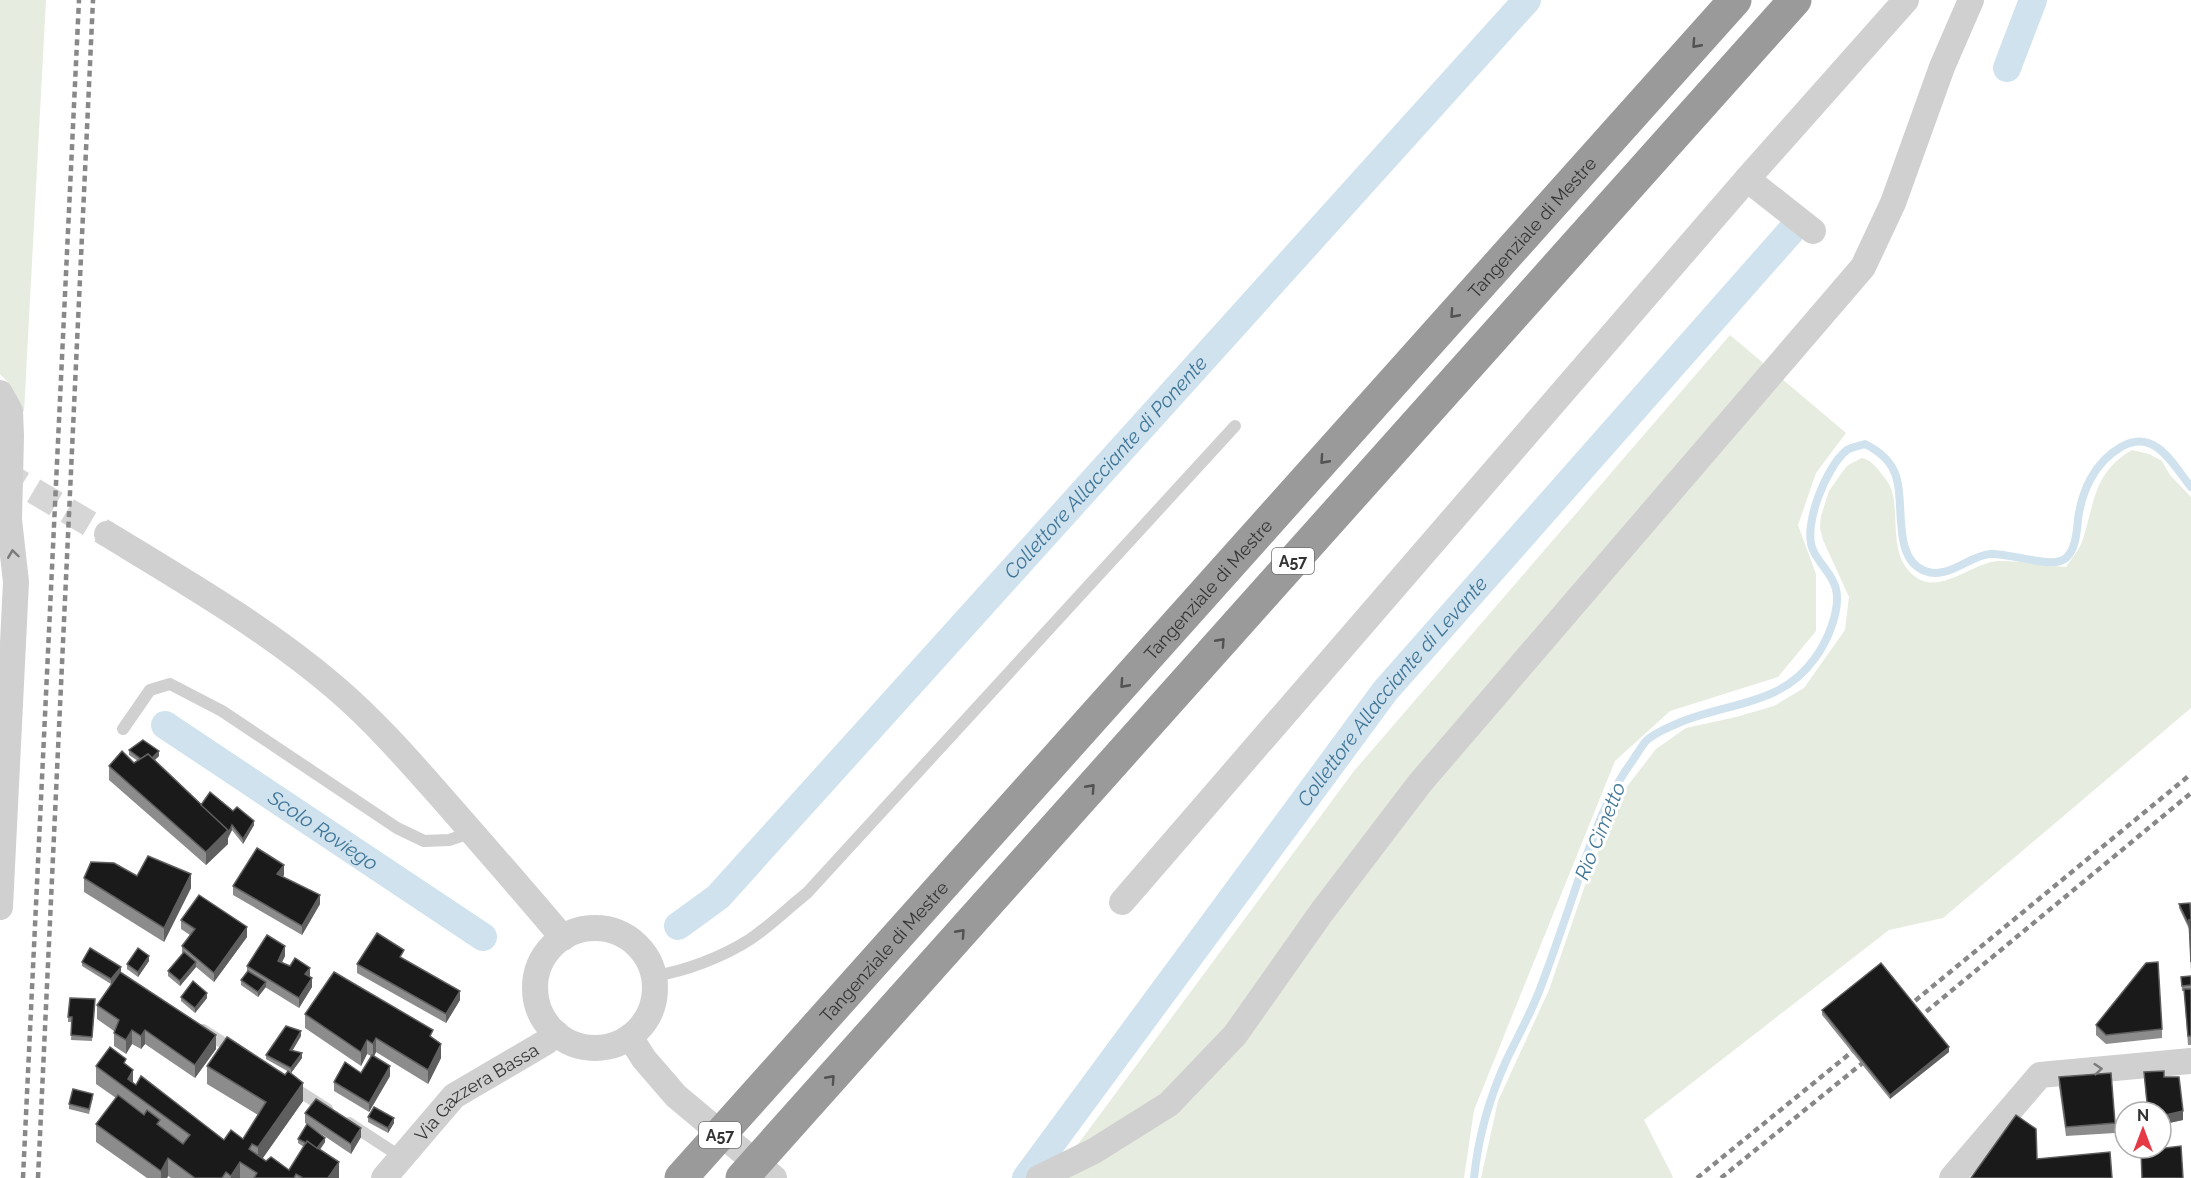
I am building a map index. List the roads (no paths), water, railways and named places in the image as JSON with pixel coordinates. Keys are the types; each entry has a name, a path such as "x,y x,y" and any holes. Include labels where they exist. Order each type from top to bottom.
{"highway":[{"name":"Tangenziale di Mestre","path":"683,1175 755,1098 1735,0"},
{"name":"A57","path":"742,1178 1795,0"}],"street":[{"path":"1122,902 1747,179 1906,0"},
{"path":"1039,1178 1094,1151 1169,1104 1235,1035 1321,913 1420,783 1863,267 1893,203 1942,67 1971,0"},
{"path":"1747,179 1813,231"},
{"path":"0,393 10,411 9,520 16,582 0,907"},
{"path":"107,534 189,584 267,636 336,688 375,723 473,831 562,938"},
{"path":"0,589 13,633"},
{"path":"589,929 604,929 630,940 650,962 654,976 656,988 651,1010 638,1030 618,1044 592,1048 573,1043 556,1033 541,1014 535,990 536,978 545,956 562,938 589,929"},
{"name":"Via Gazzera Bassa","path":"384,1178 454,1096 491,1072 546,1042 556,1033"},
{"path":"630,1037 644,1059 676,1096 774,1178"},
{"path":"1952,1178 2040,1075 2191,1061"}],"lane":[{"path":"654,976 692,967 749,940 807,893 1235,426"},
{"path":"123,729 150,690 170,684 232,717 397,828 424,841 449,840 473,831"},
{"path":"192,1023 242,1055"},
{"name":"Via Gazzera Bassa","path":"282,1080 401,1157"}],"waterway":[{"name":"Collettore Allacciante di Ponente","path":"678,926 718,897 1527,0"},
{"name":"Collettore Allacciante di Levante","path":"2007,68 2033,0"},
{"name":"Collettore Allacciante di Levante","path":"1026,1178 1385,691 1791,231"},
{"name":"Rio Cimetto","path":"1474,1178 1482,1133 1495,1088 1540,989 1599,822 1625,772 1644,743 1652,736 1693,718 1750,702 1785,686 1801,674 1824,643 1835,616 1837,597 1832,578 1813,550 1810,539 1811,526 1818,497 1825,482 1839,458 1847,450 1865,444 1889,462 1898,483 1901,526 1907,554 1914,564 1933,573 1950,570 1990,554 2051,562 2066,558 2074,545 2080,508 2091,478 2112,453 2133,442 2144,442 2162,451 2191,487"},
{"name":"Scolo Roviego","path":"165,725 483,937"}],"tunnel":[{"path":"0,471 107,534"}],"railway":[{"path":"23,1178 79,0"},
{"path":"38,1178 93,0"},
{"path":"1899,1014 2191,774"},
{"path":"1910,1025 2191,793"},
{"path":"1697,1178 1864,1042"},
{"path":"1721,1178 1875,1053"}]}
